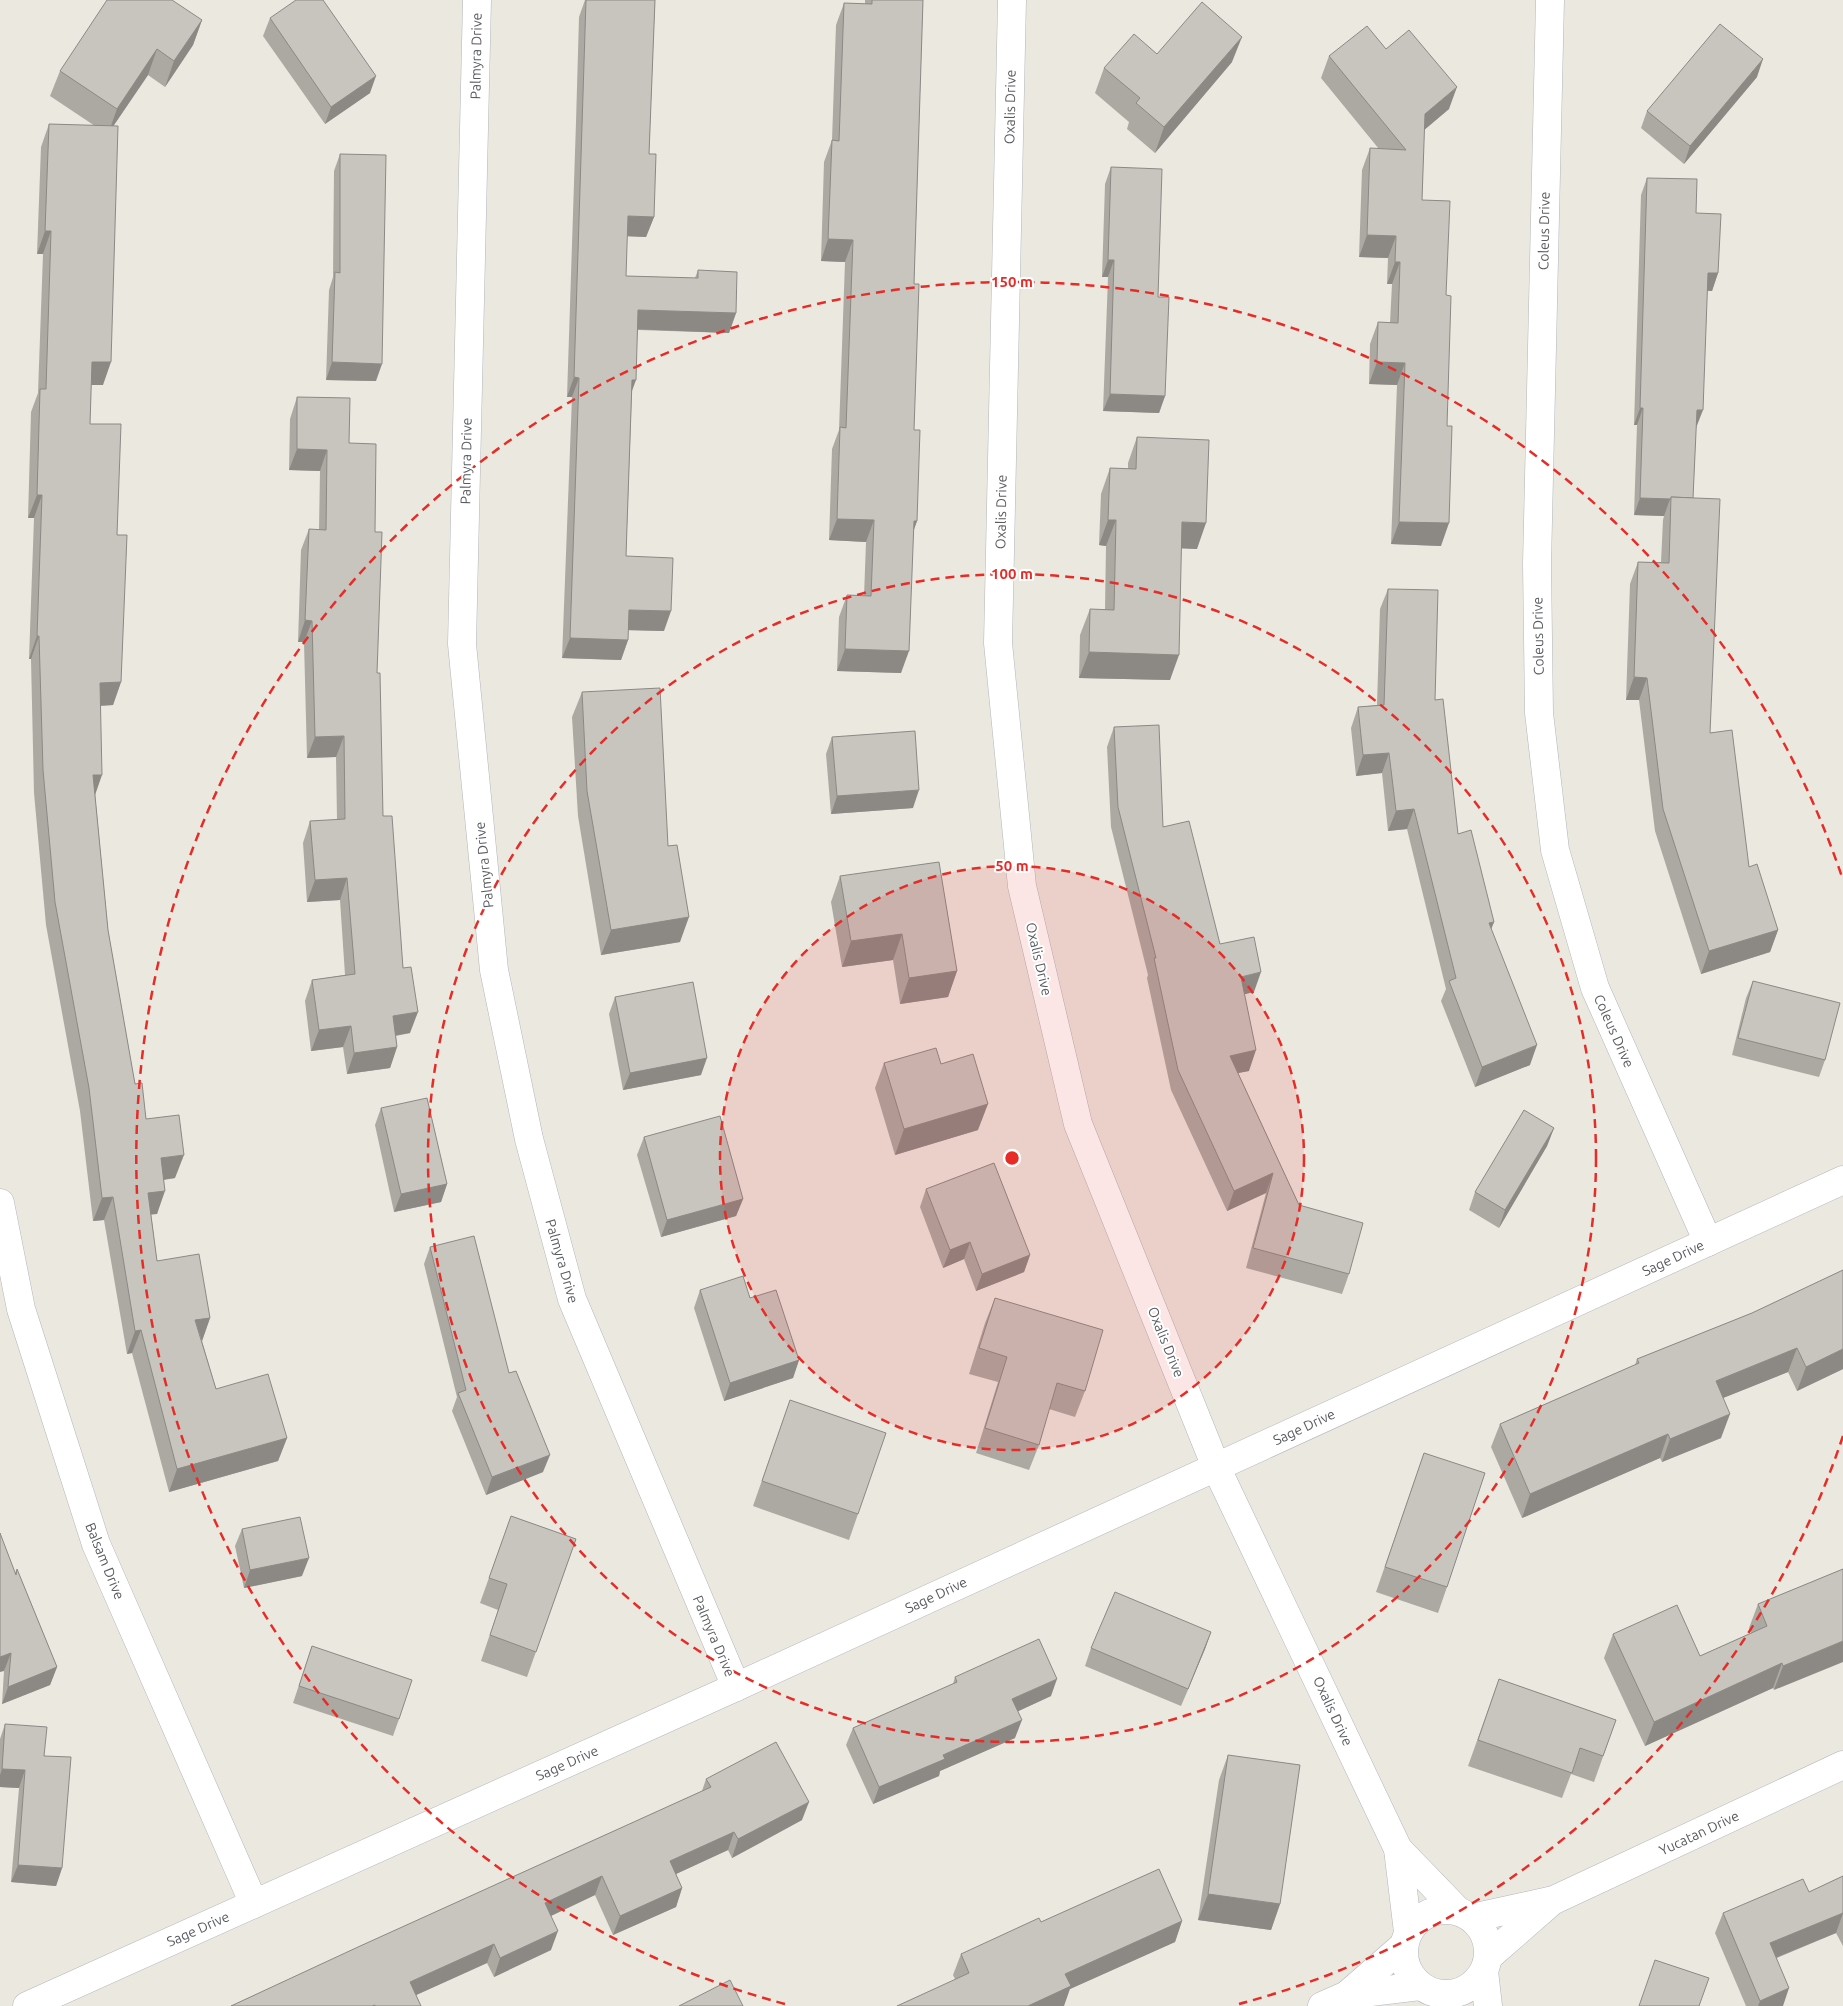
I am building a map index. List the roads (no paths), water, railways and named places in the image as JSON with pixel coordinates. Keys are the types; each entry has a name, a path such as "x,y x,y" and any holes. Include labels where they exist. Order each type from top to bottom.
{"street":[{"name":"Palmyra Drive","path":"477,0 462,644 494,970 529,1139 572,1299 736,1687"},
{"name":"Oxalis Drive","path":"1012,0 998,643 1022,886 1078,1124 1216,1467 1398,1849 1465,1915"},
{"name":"Coleus Drive","path":"1550,0 1537,564 1539,713 1555,850 1595,988 1708,1242"},
{"name":"Sage Drive","path":"27,2006 736,1687 1843,1180"},
{"name":"Balsam Drive","path":"0,1204 21,1309 96,1544 254,1904"},
{"name":"Yucatan Drive","path":"1465,1915 1554,1900 1843,1766"},
{"name":"Oxalis Drive","path":"1398,1849 1406,1939"},
{"name":"Yucatan Drive","path":"1486,1964 1554,1900"},
{"path":"1347,1995 1406,1939 1417,1920 1429,1912 1444,1910 1465,1915 1485,1936 1488,2006"},
{"path":"1406,1939 1404,1961 1410,1974 1420,1986 1452,2000 1475,1983 1486,1964"},
{"path":"1322,2006 1347,1995 1420,1986"}]}
